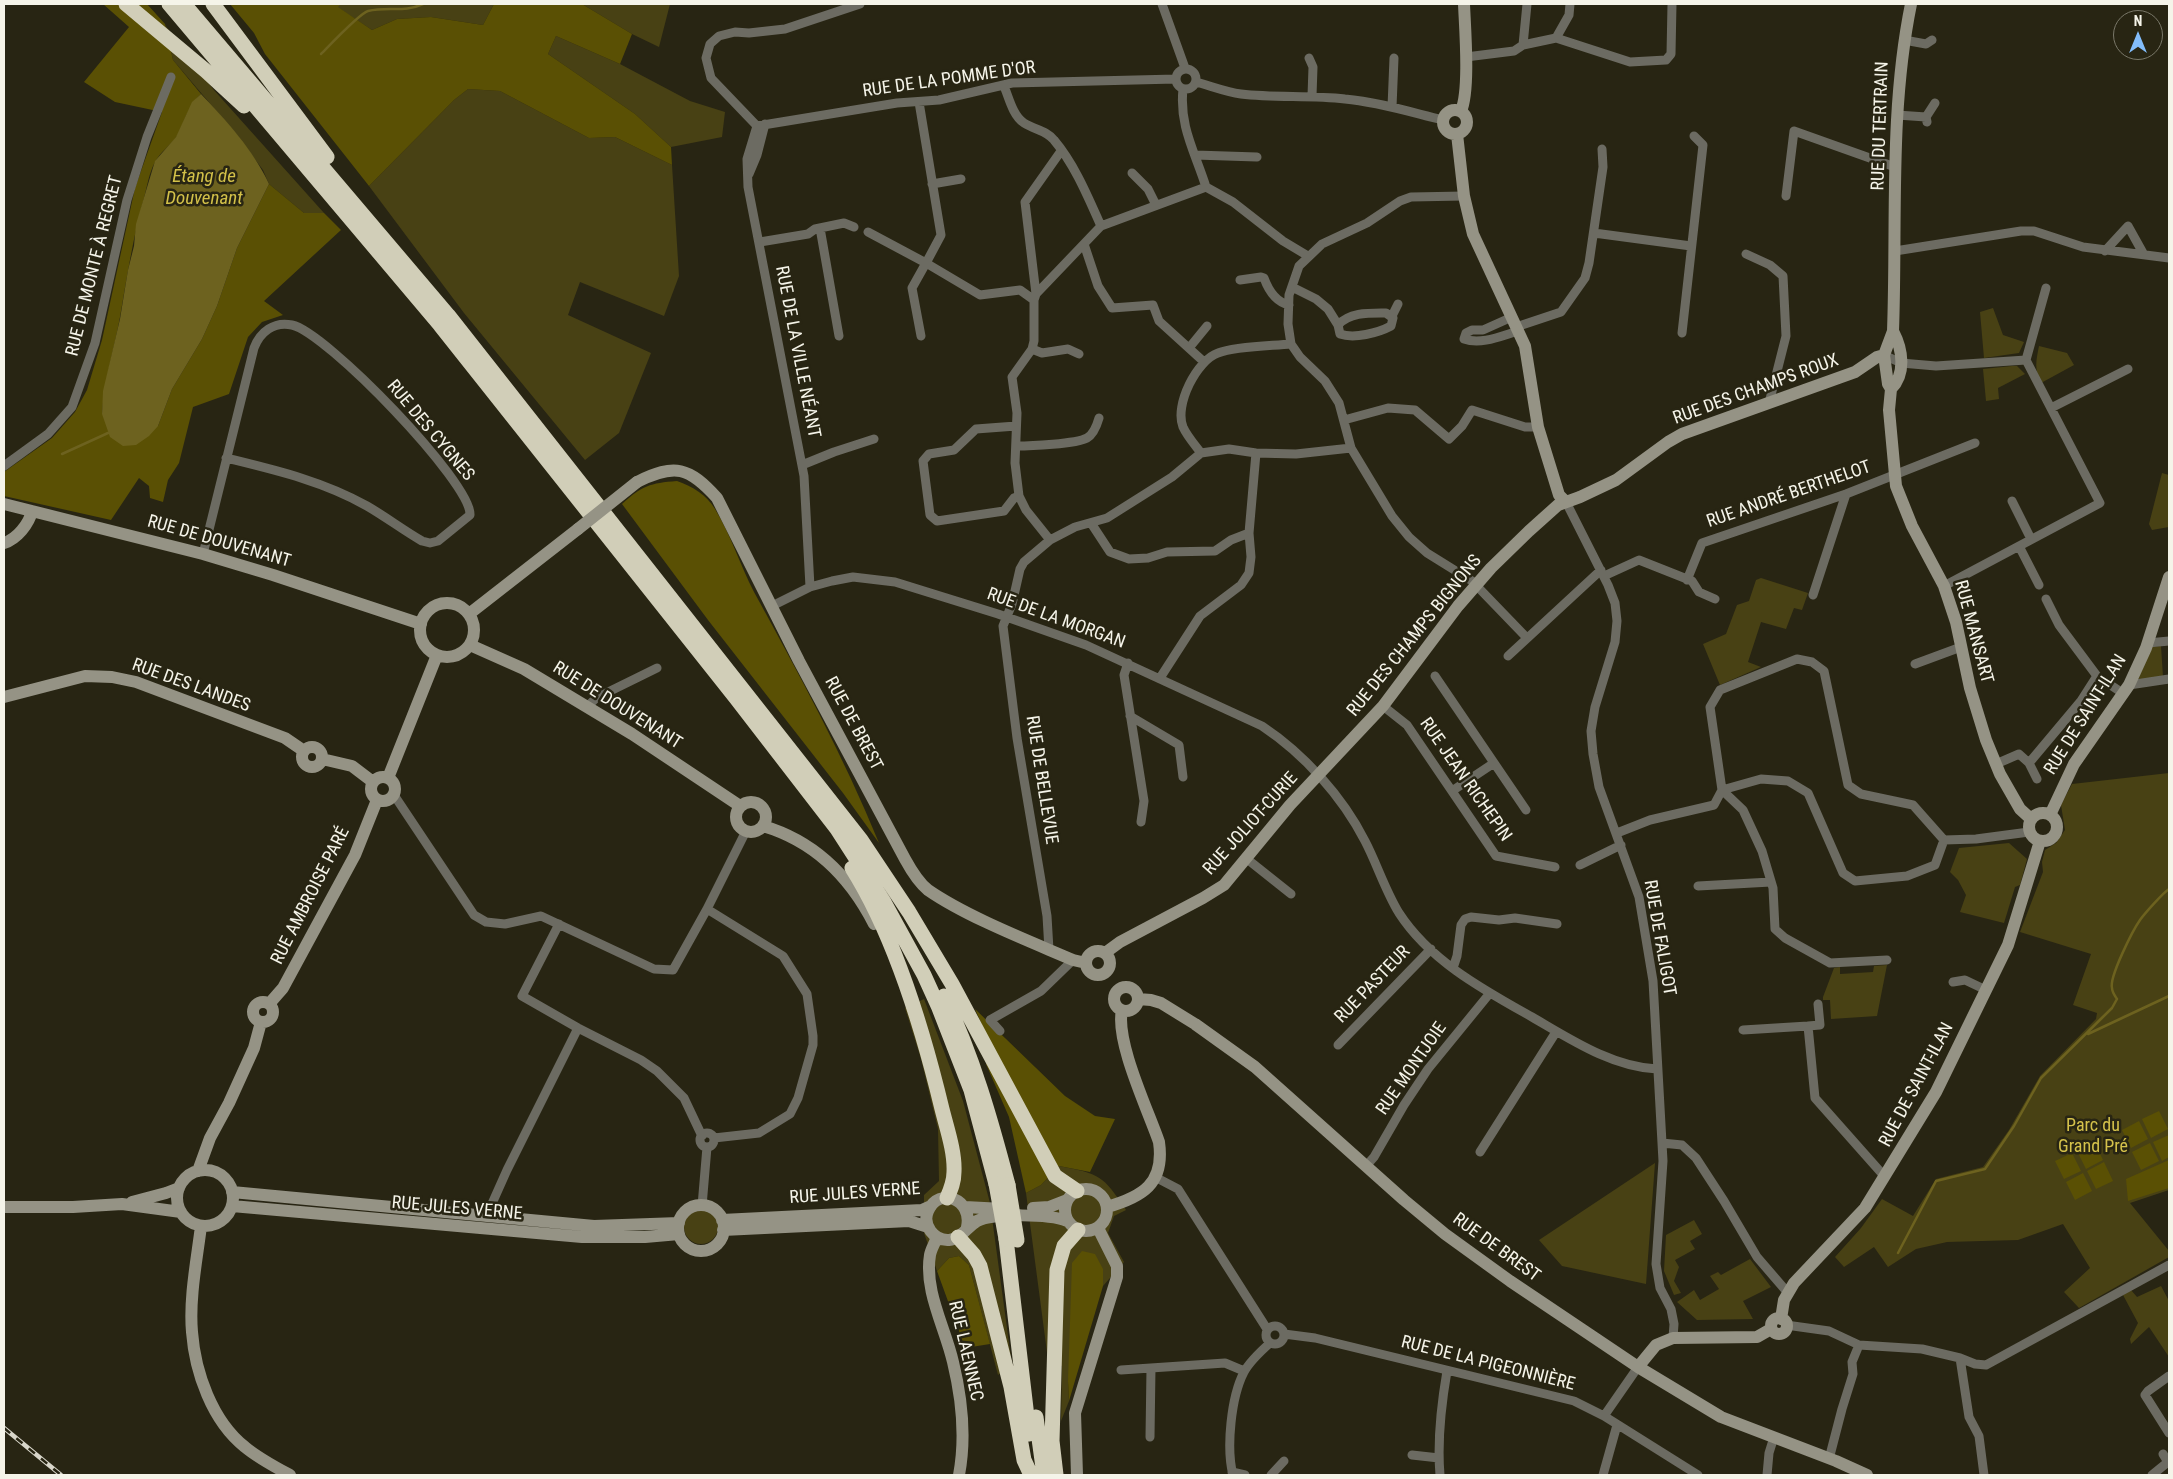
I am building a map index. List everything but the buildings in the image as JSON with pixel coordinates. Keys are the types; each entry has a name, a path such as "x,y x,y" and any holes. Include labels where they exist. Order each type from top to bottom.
{"highway":[{"path":"126,4 206,70 260,124 280,135"},
{"path":"168,4 452,340 837,829 870,879 924,975 968,1081 1002,1184"},
{"path":"184,4 454,322 861,840 909,912 952,984 1055,1176 1072,1196"},
{"path":"213,4 349,188 368,221"},
{"path":"794,772 812,807 854,870 875,910 886,933 918,1021 932,1067 954,1162 953,1185 947,1198"},
{"path":"861,840 934,974 958,1024 984,1096 1012,1239 1044,1475"},
{"path":"1056,1475 1052,1441 1057,1270 1073,1225"},
{"path":"962,1232 980,1266 1011,1387 1024,1460 1032,1475"},
{"path":"1012,1239 1017,1321 1032,1475"}],"street":[{"path":"761,125 711,78 706,58 710,44 719,36 735,32 749,33 785,30 860,4"},
{"path":"1162,4 1186,68 1194,72 1196,82 1192,88 1183,89 1177,84 1176,78 1179,71 1186,68"},
{"path":"1460,111 1464,104 1466,57 1464,4"},
{"path":"1523,45 1527,4"},
{"path":"1556,38 1569,15 1570,4"},
{"path":"1466,57 1514,51 1523,45 1556,38 1630,62 1666,60 1671,54 1672,4"},
{"name":"RUE DU TERTRAIN","path":"1895,252 1897,115 1904,40 1911,4"},
{"path":"1904,40 1929,44"},
{"path":"1309,58 1313,67 1312,96"},
{"path":"1392,107 1394,58"},
{"name":"RUE DE MONTE À REGRET","path":"4,466 48,434 72,407 95,343 126,200 147,137 171,77"},
{"name":"RUE DE LA POMME D'OR","path":"761,125 897,103 938,100 1004,86 1036,82 1176,78"},
{"path":"1196,82 1239,94 1348,99 1392,107 1443,120"},
{"path":"1004,86 1016,115 1024,123 1047,133 1061,151 1082,185 1101,226"},
{"path":"1183,89 1181,105 1184,127 1196,155 1206,187 1233,202 1283,241 1308,256"},
{"path":"919,102 941,235 912,288 921,336"},
{"path":"1897,115 1927,120 1935,103"},
{"path":"1449,111 1460,111 1466,116 1467,124 1464,131 1457,134 1446,131 1443,120 1449,111"},
{"name":"RUE DE LA VILLE NÉANT","path":"761,125 757,155 748,176 802,465 810,587"},
{"path":"1786,196 1794,131 1895,167"},
{"path":"1457,134 1464,196 1473,234 1525,346 1538,427 1559,495 1566,502"},
{"path":"1682,333 1703,145 1694,136"},
{"path":"1515,325 1486,340 1472,342 1464,339 1466,333 1472,330 1515,325 1561,312 1585,278 1594,233 1603,167 1602,149"},
{"path":"1050,540 1026,510 1019,496 1015,463 1017,413 1012,376 1032,348 1034,341 1035,297 1024,202 1061,151"},
{"path":"1196,155 1257,157"},
{"path":"1132,174 1148,190 1156,205"},
{"path":"932,184 961,179"},
{"path":"1035,297 1101,226 1206,187"},
{"path":"1464,196 1411,197 1400,201 1367,224 1322,244 1299,266 1292,287 1288,324 1291,344 1300,357 1325,381 1339,403 1351,448 1392,516 1427,553 1472,581 1527,638"},
{"path":"760,242 808,234 820,228 844,223 854,227"},
{"path":"2105,251 2128,226 2143,253"},
{"path":"820,228 839,336"},
{"path":"1895,252 2021,231 2034,231 2082,247 2105,251 2143,253 2169,258"},
{"path":"868,232 980,295 1020,290 1035,297"},
{"path":"1594,233 1691,246"},
{"path":"1084,244 1098,286 1112,308 1153,305 1159,321 1203,361"},
{"name":"RUE MANSART","path":"1895,252 1893,331 1884,355 1885,369 1891,390 1889,410 1896,486 1912,526 1944,586 1970,688 1986,740 2006,789 2020,809 2031,819"},
{"path":"1746,254 1770,265 1783,276 1786,336 1769,404"},
{"path":"1240,280 1264,278 1267,288 1282,304 1289,305"},
{"path":"1292,287 1316,298 1328,309 1338,325 1340,334 1347,336 1385,330 1391,326 1392,316 1398,304"},
{"path":"1944,586 2100,503 2026,360 2046,288"},
{"path":"1338,325 1345,318 1367,314 1386,312 1392,316"},
{"name":"RUE DES CYGNES","path":"202,554 226,458 257,339 266,330 274,326 291,324 298,326 370,384 408,425 448,473 470,508 470,514 438,542 422,541 367,506 337,491 282,471 226,458"},
{"path":"1189,348 1207,326"},
{"name":"RUE MANSART","path":"1891,390 1899,381 1901,363 1901,349 1893,331"},
{"path":"1291,344 1219,352 1203,361 1184,398 1181,416 1183,427 1201,453 1229,449 1296,454 1351,448"},
{"path":"1032,348 1042,354 1068,349 1079,354"},
{"path":"1884,355 1901,363 1936,366 2026,360"},
{"name":"RUE DES CHAMPS ROUX","path":"1855,372 1876,357 1884,355"},
{"path":"1885,369 1901,363"},
{"name":"RUE DES CHAMPS ROUX","path":"1566,502 1616,480 1682,434 1855,372 1885,369"},
{"path":"2051,408 2128,369"},
{"path":"1344,420 1388,408 1415,410 1449,439 1462,426 1472,410 1525,427 1538,427"},
{"path":"1016,446 1036,446 1087,438 1096,428 1099,418"},
{"path":"1016,426 976,429 954,450 929,454 923,461 930,515 937,521 1004,511 1014,498 1019,496"},
{"path":"802,465 874,439"},
{"name":"RUE ANDRÉ BERTHELOT","path":"1687,580 1702,543 1846,494 1975,443"},
{"path":"1160,678 1200,616 1241,584 1249,573 1251,557 1249,533 1256,452"},
{"name":"RUE DE BELLEVUE","path":"1049,950 1047,916 1002,626 1012,604 1020,569 1024,562 1050,540 1075,527 1107,518 1140,498 1172,477 1201,453"},
{"name":"RUE DE BREST","path":"469,614 637,482 653,474 669,471 684,472 700,478 718,498 772,606 912,872 927,889 948,902 1049,950 1080,961 1091,973 1105,972"},
{"path":"1813,595 1846,494"},
{"path":"2012,501 2031,539"},
{"name":"RUE DE FALIGOT","path":"1566,502 1602,573 1615,603 1618,621 1612,651 1595,708 1592,746 1599,787 1639,897 1653,981 1662,1143 1662,1186 1656,1264 1660,1288 1671,1309 1674,1324 1673,1338"},
{"name":"RUE DES CHAMPS BIGNONS","path":"1314,771 1351,742 1383,706 1475,586 1529,531 1558,505 1566,502"},
{"name":"RUE DE DOUVENANT","path":"4,504 202,554 273,575 421,624"},
{"path":"4,543 22,531 31,518 32,511"},
{"path":"1090,523 1110,552 1129,559 1148,558 1168,552 1215,551 1231,540 1249,533"},
{"path":"2019,546 2040,585"},
{"path":"1508,656 1602,573 1639,560 1692,581 1699,592 1715,598"},
{"name":"RUE DE SAINT-ILAN","path":"2050,815 2074,764 2126,690 2148,643 2169,577"},
{"name":"RUE DE LA MORGAN","path":"772,606 810,587 853,578 876,578 925,590 1006,616 1086,645 1262,726 1286,742 1314,771 1355,822 1399,913 1431,949 1453,968 1490,993 1556,1032 1597,1052 1626,1063 1657,1069"},
{"path":"2046,599 2058,625 2097,676 2126,690 2169,679"},
{"path":"441,604 456,605 469,614 474,629 470,645 455,656 438,655 426,646 422,640 421,624 428,612 441,604"},
{"path":"2148,643 2169,640"},
{"name":"RUE DE DOUVENANT","path":"470,645 524,669 632,734 740,806"},
{"path":"1915,664 1961,647"},
{"path":"388,778 438,655"},
{"path":"1616,832 1650,820 1714,805 1722,790 1710,707 1720,690 1797,659 1812,662 1824,671 1848,785 1861,794 1913,805 1944,840 1976,840 2029,832"},
{"path":"1128,663 1124,675 1144,801 1141,822"},
{"path":"587,707 596,698 656,668"},
{"name":"RUE DES LANDES","path":"4,697 85,676 112,677 136,682 284,738 304,751 302,757 307,765 316,766 322,759 352,766 373,782"},
{"path":"1435,676 1526,810"},
{"path":"2029,763 2082,701 2097,676"},
{"name":"RUE JEAN RICHEPIN","path":"1383,706 1407,725 1496,856 1555,867"},
{"path":"1130,716 1179,745 1182,778"},
{"path":"1996,764 2019,754 2029,763 2036,779"},
{"path":"1452,791 1494,763"},
{"name":"RUE JOLIOT-CURIE","path":"1080,961 1094,951 1105,953 1120,942 1224,885 1285,812 1314,771"},
{"path":"394,795 384,802 377,800 370,790 373,782 380,777 388,778 394,784 394,795 474,915 486,922 505,924 541,916 654,969 674,970 746,831"},
{"path":"1722,790 1761,779 1788,781 1808,793 1843,873 1855,882 1907,876 1935,865 1944,840"},
{"path":"1722,790 1743,810 1762,851 1771,882 1775,929 1785,938 1830,964 1887,960"},
{"name":"RUE AMBROISE PARÉ","path":"210,1138 229,1104 251,1056 261,1022 268,1021 272,1016 273,1009 269,1004 282,988 355,855 377,800"},
{"path":"751,801 759,804 766,814 763,826 754,832 742,829 736,820 740,806 751,801"},
{"path":"2038,814 2050,815 2056,821 2057,831 2048,840 2040,841 2029,832 2031,819 2038,814"},
{"path":"763,826 784,832 806,844 839,874 861,900 904,983"},
{"name":"RUE DE SAINT-ILAN","path":"1784,1322 1781,1310 1794,1282 1865,1208 1936,1092 2008,945 2040,841"},
{"path":"1580,865 1621,845"},
{"path":"1247,859 1291,894"},
{"path":"1698,886 1771,882"},
{"path":"702,1136 709,1134 714,1138 759,1133 790,1114 798,1098 813,1045 807,994 783,956 707,909"},
{"path":"1453,968 1457,956 1461,925 1465,919 1470,917 1499,920 1515,918 1557,924"},
{"path":"559,924 522,996 578,1028 630,1054 657,1071 684,1098 702,1136 700,1142 707,1147"},
{"name":"RUE PASTEUR","path":"1338,1045 1431,949"},
{"path":"1105,953 1110,962 1105,972 1119,991"},
{"path":"1000,1031 990,1020 1041,991 1080,961"},
{"path":"1953,982 1964,976 1986,990"},
{"path":"1119,991 1133,989 1138,999 1133,1008 1122,1010"},
{"path":"1107,1207 1144,1192 1155,1177 1160,1151 1159,1142 1128,1054 1121,1022 1122,1010 1115,1003 1119,991"},
{"name":"RUE MONTJOIE","path":"1366,1166 1374,1157 1404,1105 1428,1069 1490,993"},
{"name":"RUE DE BREST","path":"1138,999 1161,1003 1195,1024 1255,1067 1411,1206 1479,1260 1638,1367 1721,1417 1867,1475"},
{"path":"1743,1030 1820,1025 1818,1004"},
{"path":"1808,1026 1815,1098 1885,1178"},
{"path":"486,1217 507,1170 578,1028"},
{"path":"1480,1152 1556,1032"},
{"path":"198,1171 210,1138"},
{"path":"210,1138 212,1159 218,1173 225,1179 232,1192 232,1206 221,1221 215,1224 201,1226 186,1219 181,1212 177,1196 183,1180 198,1171 204,1170 218,1173"},
{"path":"707,1147 712,1145 714,1138"},
{"path":"1662,1143 1682,1145 1696,1158 1721,1195 1757,1257 1788,1293"},
{"path":"702,1206 707,1147"},
{"path":"1155,1177 1178,1189 1267,1329 1266,1338 1270,1343"},
{"path":"4,1207 73,1207 122,1204 166,1194 179,1188"},
{"path":"962,1232 968,1213 960,1202 947,1198 931,1206 927,1216 928,1227 937,1237 944,1240 962,1232 979,1220 990,1217 1048,1215 1092,1231 1098,1228 1105,1219 1107,1207 1105,1201 1096,1192 1090,1190 1049,1207 991,1209 965,1207"},
{"name":"RUE JULES VERNE","path":"232,1192 486,1217 607,1227 679,1229"},
{"path":"1072,1196 1065,1214 1073,1225"},
{"path":"122,1204 181,1212"},
{"name":"RUE JULES VERNE","path":"232,1206 582,1237 646,1237 679,1229"},
{"path":"702,1206 714,1210 723,1225 720,1241 705,1251 699,1251 686,1246 679,1229 685,1212 702,1206"},
{"name":"RUE JULES VERNE","path":"723,1225 922,1210 931,1206"},
{"name":"RUE JULES VERNE","path":"723,1225 909,1220 928,1227"},
{"path":"201,1226 194,1283 192,1330 197,1368 222,1422 244,1446 290,1475"},
{"path":"1077,1475 1075,1414 1117,1277 1117,1266 1098,1228"},
{"name":"RUE LAENNEC","path":"937,1237 930,1254 930,1279 953,1361 962,1410 962,1456 959,1475"},
{"path":"1604,1416 1638,1367 1656,1345 1673,1338 1757,1337 1771,1329 1772,1321 1777,1318 1784,1322 1829,1332 1859,1345 1922,1349 1960,1358 1975,1364 1986,1365 2169,1265"},
{"path":"1245,1475 1232,1473 1231,1428 1235,1398 1244,1371 1270,1343 1278,1343 1282,1340 1284,1334 1278,1326 1272,1326 1267,1329"},
{"name":"RUE DE LA PIGEONNIÈRE","path":"1284,1334 1315,1338 1447,1371 1528,1388 1574,1401 1604,1416 1698,1475"},
{"path":"1830,1459 1853,1374 1852,1362 1859,1345"},
{"path":"1960,1358 1969,1417 1979,1436 1984,1475"},
{"path":"1121,1370 1225,1363 1244,1371"},
{"path":"1150,1437 1151,1368"},
{"path":"1440,1475 1442,1403 1447,1371"},
{"path":"2169,1376 2145,1395 2169,1432"},
{"path":"1603,1475 1617,1425"},
{"path":"1768,1475 1769,1453 1774,1437"},
{"path":"2152,1475 2168,1462 2163,1454"},
{"path":"1412,1455 1439,1458"},
{"path":"1271,1475 1284,1461"}],"green space":[{"path":"341,4 494,4 483,25 431,17 397,19 372,30 337,7"},
{"path":"582,4 670,4 659,47 632,34"},
{"path":"165,25 213,89 324,213 304,213 269,184 263,170 236,134 173,60"},
{"path":"556,36 620,64 690,101 725,112 722,137 671,147 635,114 548,54"},
{"path":"468,89 500,91 589,138 615,137 672,165 679,276 664,316 580,282 568,315 651,353 619,433 585,460 464,313 369,186 454,100"},
{"path":"1993,308 2003,335 2024,342 2019,353 1984,358 1980,312"},
{"path":"2039,346 2067,353 2074,365 2041,383 2036,365"},
{"path":"2017,366 2025,374 1998,388 1999,399 1986,401 1983,369"},
{"path":"2162,473 2169,475 2169,527 2152,530 2149,524"},
{"path":"1761,578 1808,593 1802,610 1794,608 1786,629 1761,622 1748,662 1761,667 1720,685 1703,644 1726,634 1737,605 1749,601 1756,580"},
{"path":"2161,646 2163,677 2144,681 2138,679 2152,647"},
{"name":"Parc du Grand Pré","path":"2169,773 2169,1190 2130,1203 2169,1251 2169,1257 2079,1308 2064,1292 2090,1268 2063,1224 2018,1240 1947,1242 1916,1249 1888,1267 1874,1247 1844,1267 1835,1257 1861,1228 1882,1199 1913,1216 1936,1179 1983,1167 2009,1130 2040,1076 2096,1019 2097,1013 2073,1005 2091,954 2020,932 2043,872 2042,862 2045,850 2056,843 2065,830 2061,805 2072,784"},
{"path":"2009,843 2027,859 2020,885 2015,887 2004,923 1960,912 1966,895 1958,880 1950,872 1959,848"},
{"path":"1887,965 1877,1016 1831,1019 1830,1000 1823,1000 1823,997 1834,968 1840,967 1840,974 1873,972 1874,966"},
{"path":"924,999 963,1101 990,1203 1012,1365 998,1375 969,1265 959,1256 949,1258 937,1271 924,1233 924,1195 939,1181 938,1129 921,1059 905,1008"},
{"path":"1655,1163 1646,1284 1562,1266 1539,1240"},
{"path":"1059,1166 1084,1171 1099,1178 1112,1189 1126,1210 1114,1216 1108,1233 1124,1262 1103,1286 1103,1269 1068,1381 1069,1401 1061,1421 1062,1366 1048,1360 1026,1193 1041,1185"},
{"path":"701,1210 713,1215 718,1227 713,1239 701,1244 689,1239 684,1227 689,1215"},
{"path":"1694,1220 1702,1234 1690,1241 1695,1249 1675,1260 1679,1267 1674,1281 1681,1293 1674,1295 1664,1271 1666,1235"},
{"path":"1750,1259 1771,1287 1743,1301 1753,1319 1697,1320 1677,1302 1694,1290 1700,1300 1719,1289 1710,1276 1718,1272 1721,1275"},
{"path":"2161,1286 2169,1301 2169,1357 2149,1327 2131,1344 2130,1339 2138,1323 2123,1295 2131,1290 2137,1297"}],"shaded area":[{"path":"103,4 147,4 165,24 173,60 201,94 190,108 177,136 157,158 150,175 133,242 102,414 158,426 172,389 202,339 217,306 237,248 269,184 304,213 324,213 341,230 264,301 283,315 262,322 248,337 229,394 193,407 179,463 168,480 163,502 150,498 149,486 139,478 111,520 4,496 4,472 52,438 75,412 87,390 102,340 135,188 162,112 115,102 84,82 129,27"},
{"path":"230,4 341,4 338,7 372,30 397,19 431,17 483,25 494,4 582,4 632,34 620,64 556,36 548,54 635,114 671,147 672,165 615,137 589,138 500,91 468,89 454,100 369,186 265,54 254,33"},
{"path":"677,481 703,495 721,519 754,592 836,747 879,843 843,793 708,620 622,504 641,489 660,483"},
{"path":"975,1009 1065,1096 1095,1116 1115,1119 1090,1172 1059,1166 1041,1185 1026,1193 1009,1117 986,1064 997,1059"},
{"path":"2159,1111 2168,1129 2151,1138 2142,1119"},
{"path":"2139,1121 2148,1139 2131,1148 2122,1130"},
{"path":"2169,1135 2169,1157 2162,1161 2153,1142"},
{"path":"2094,1142 2103,1160 2086,1169 2077,1151"},
{"path":"2150,1143 2159,1161 2141,1170 2132,1152"},
{"path":"2072,1153 2081,1171 2064,1179 2055,1161"},
{"path":"2169,1160 2169,1188 2128,1201 2126,1179"},
{"path":"2104,1162 2113,1181 2096,1189 2087,1171"},
{"path":"2083,1173 2092,1191 2075,1200 2066,1182"},
{"path":"1082,1251 1095,1254 1103,1269 1103,1286 1069,1401 1072,1263"},
{"path":"959,1256 969,1265 990,1344 965,1348 937,1271 949,1258"}],"water":[{"name":"Étang de Douvenant","path":"201,94 230,125 256,160 269,184 237,248 217,306 202,339 172,389 158,426 149,436 136,445 123,446 110,437 102,414 103,391 120,319 134,246 136,224 155,161 176,137 192,102"}],"waterway":[{"path":"321,54 352,23 368,11 403,9 423,4"},
{"path":"62,454 108,433"},
{"path":"1898,1253 1936,1181 1985,1169 2014,1126 2041,1078 2112,1008 2117,999 2112,991 2112,982 2127,943 2142,917 2169,889"},
{"path":"2088,1034 2169,996"}],"railway":[{"path":"4,1428 61,1475"}]}
